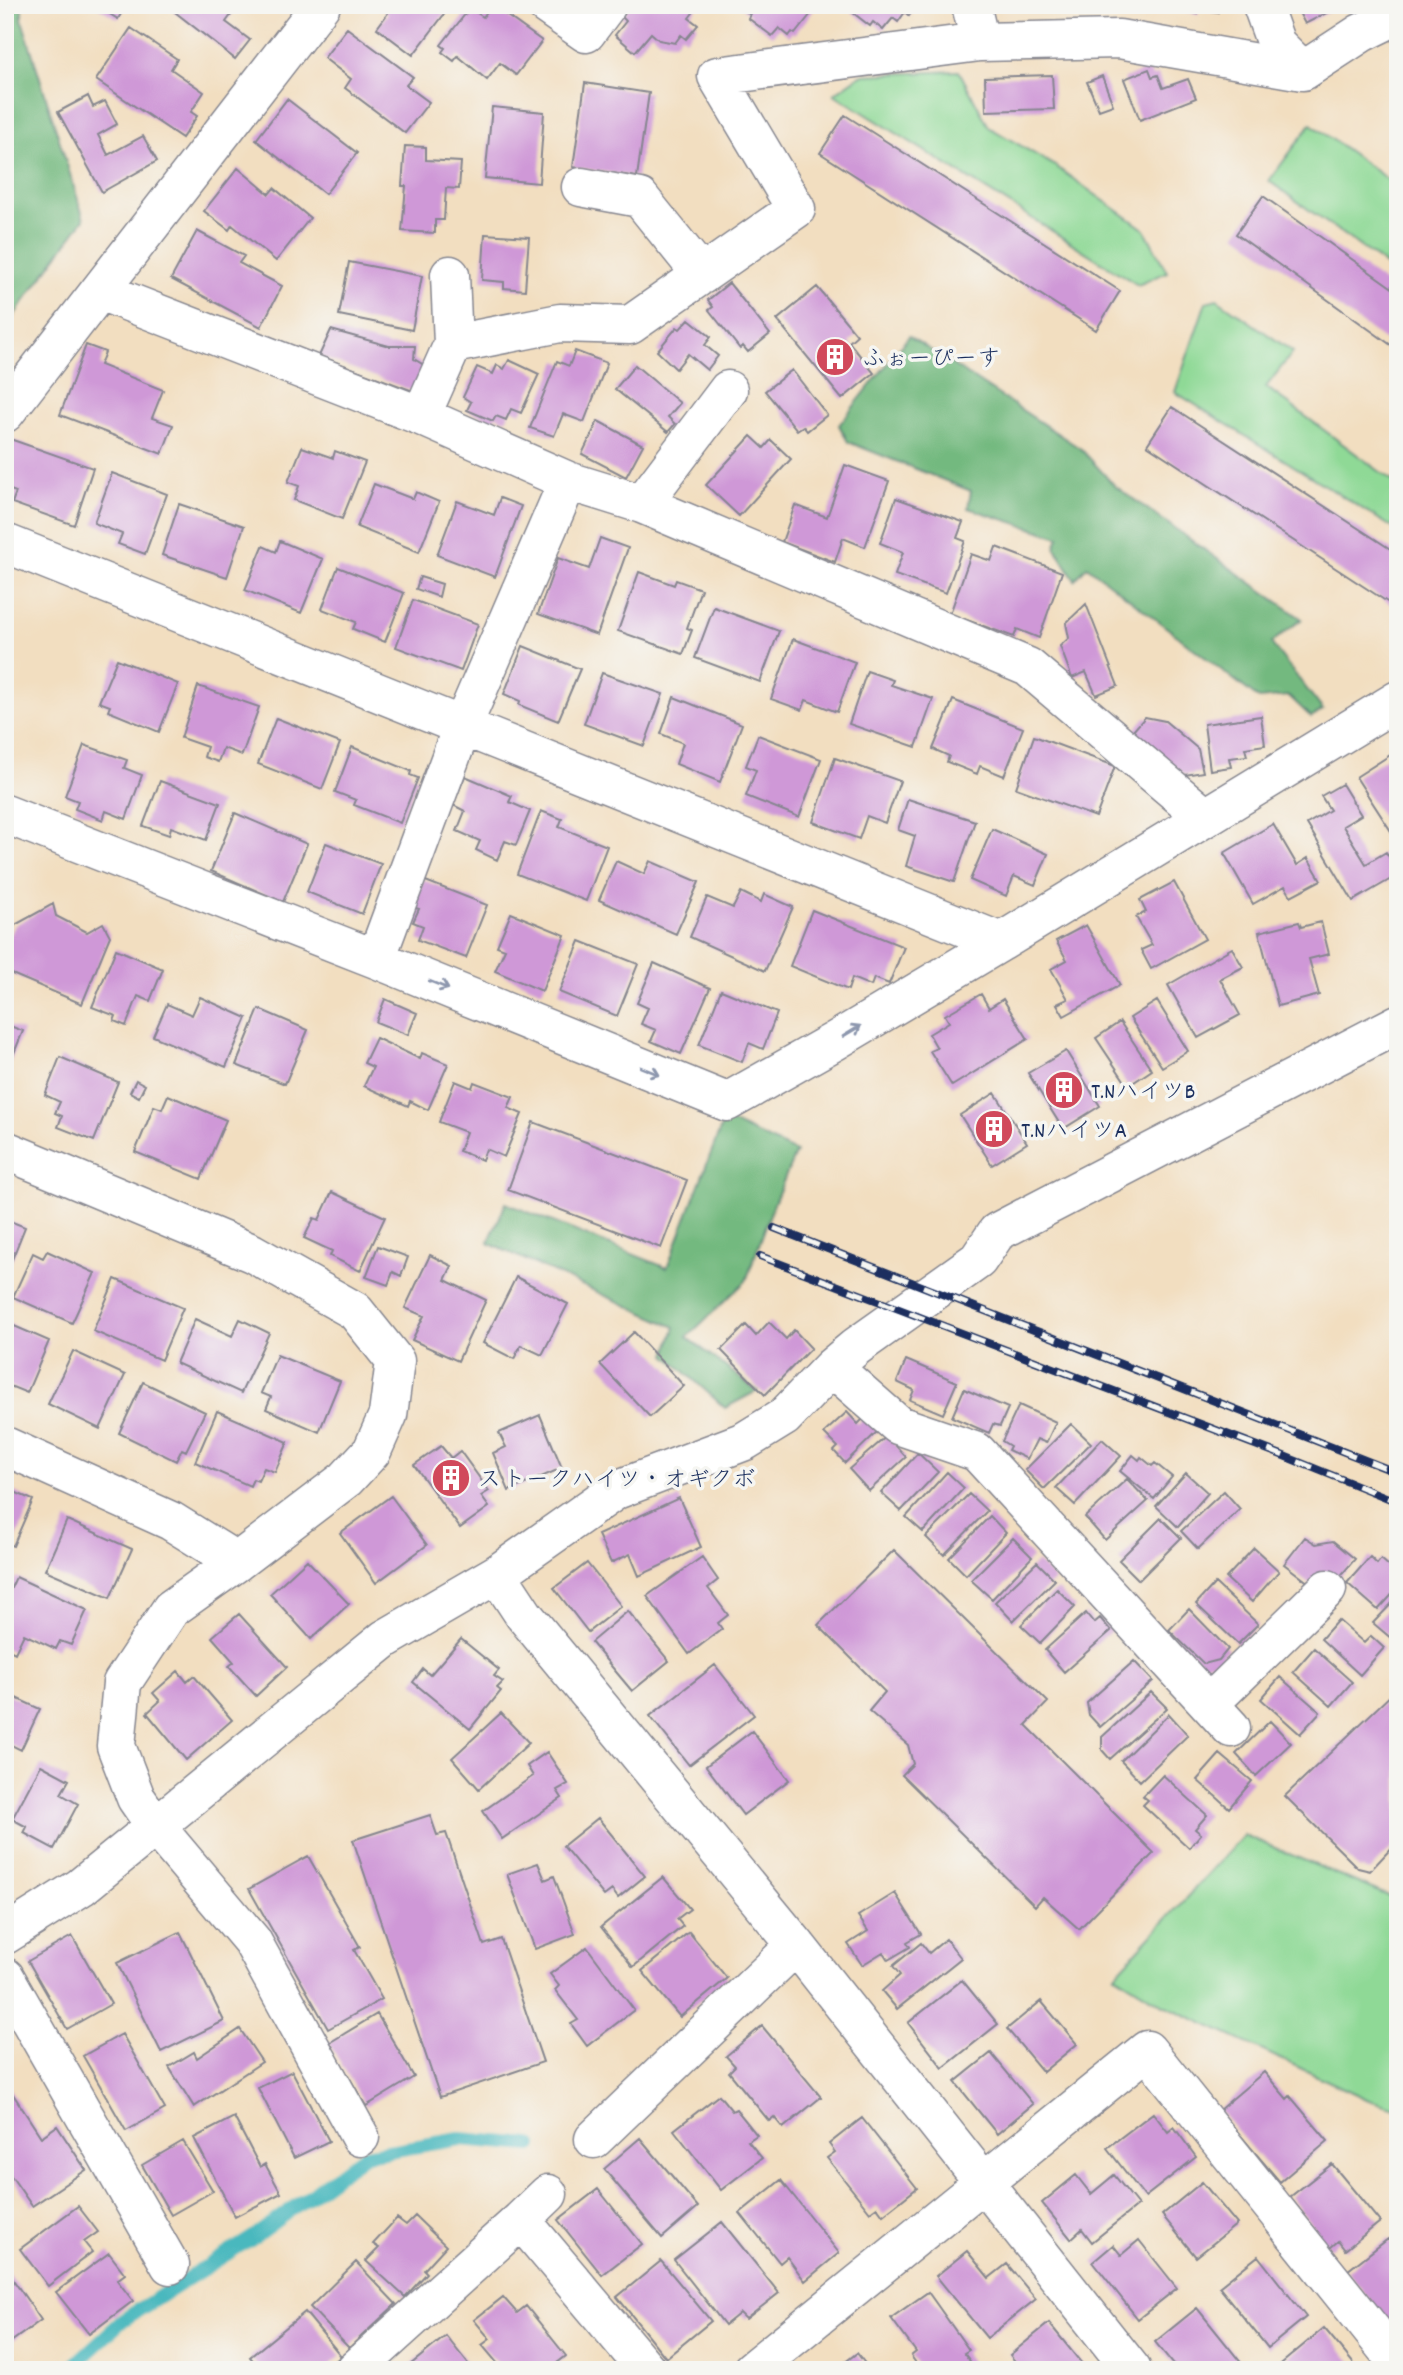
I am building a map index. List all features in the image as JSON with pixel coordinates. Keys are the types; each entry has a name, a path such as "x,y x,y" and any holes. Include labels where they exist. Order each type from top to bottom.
{"street":[{"path":"5,413 321,5"},
{"path":"546,5 586,33 607,5"},
{"path":"971,5 980,41"},
{"path":"1262,5 1276,44 1303,71"},
{"path":"453,344 560,323 630,325 796,209 718,76 980,41 1119,39 1303,71 1361,33 1398,15"},
{"path":"581,187 640,198 702,275"},
{"path":"421,416 453,344 450,275"},
{"path":"100,291 421,416 568,481 642,504 1028,667 1205,817"},
{"path":"642,504 728,390"},
{"path":"376,959 462,727 568,481"},
{"path":"5,543 1001,942"},
{"path":"5,814 376,959 727,1102 1001,942 1398,700"},
{"path":"5,1935 81,1887 385,1639 497,1574 616,1490 745,1441 784,1417 832,1367 857,1346 978,1260 998,1233 1398,1024"},
{"path":"5,1150 252,1253 355,1311 395,1361 388,1415 372,1451 346,1479 237,1563 171,1609 122,1684 116,1746 136,1798 156,1827 252,1941 359,2137"},
{"path":"832,1367 898,1425 977,1452 1220,1716 1327,1588"},
{"path":"5,1446 171,1521 237,1563"},
{"path":"497,1574 524,1615 796,1945 1132,2370"},
{"path":"594,2139 796,1945"},
{"path":"5,1977 170,2265"},
{"path":"752,2370 1147,2050 1398,2364"},
{"path":"355,2370 535,2207 647,2370"}],"green space":[{"path":"5,5 22,5 22,20 84,219 5,328"},
{"path":"959,71 989,127 1055,166 1145,230 1167,272 1138,285 834,94 861,75"},
{"path":"1311,124 1398,187 1398,274 1269,181"},
{"path":"1217,299 1293,352 1266,387 1398,485 1398,531 1175,392 1206,302"},
{"path":"909,336 1081,449 1115,486 1302,619 1271,643 1323,710 1311,717 1289,696 1259,699 1087,566 1075,580 1055,547 1059,537 968,508 971,491 848,442 839,425"},
{"path":"724,1119 796,1152 746,1281 687,1337 757,1391 725,1408 666,1355 675,1327 488,1243 506,1203 667,1268"},
{"path":"1244,1835 1398,1900 1398,2109 1369,2100 1162,2004 1115,1975"}],"building":[{"path":"95,5 126,5 118,19"},
{"path":"166,5 235,5 237,7 226,22 250,40 235,59"},
{"path":"378,5 445,5 449,8 413,55 377,28 388,13"},
{"path":"492,5 542,41 516,75 500,63 487,80 458,56 454,61 442,52 445,48 441,45 470,8 483,17"},
{"path":"631,5 699,5 689,18 698,25 686,39 681,35 675,43 659,40 651,33 635,52 615,35 626,21 622,17"},
{"path":"744,5 818,5 795,34 792,32 789,36 779,28 772,36 748,18 750,15 742,8"},
{"path":"843,5 917,5 909,16 905,12 898,22 893,18 883,30 873,22 870,26"},
{"path":"1155,5 1219,5 1218,12 1199,9 1198,14"},
{"path":"1295,5 1342,5 1305,24"},
{"path":"131,28 177,59 171,69 204,92 191,112 197,116 182,138 96,80"},
{"path":"347,28 413,77 406,85 429,102 405,133 345,88 351,79 324,58"},
{"path":"1149,69 1152,77 1158,75 1163,88 1188,79 1196,98 1140,120 1124,79"},
{"path":"1052,75 1054,109 986,111 985,77"},
{"path":"1102,76 1113,105 1099,110 1087,82"},
{"path":"585,83 649,93 637,177 573,167"},
{"path":"88,96 93,107 105,101 117,124 98,135 108,155 143,136 157,161 102,192 58,112"},
{"path":"287,99 357,153 325,194 256,140"},
{"path":"492,107 544,112 539,183 485,178"},
{"path":"845,115 1120,291 1096,330 820,153"},
{"path":"405,146 426,147 426,160 461,162 459,189 446,188 444,220 435,220 435,233 402,231 406,186 402,186"},
{"path":"238,168 269,194 274,188 310,218 276,261 232,225 229,230 204,211"},
{"path":"1263,196 1398,292 1398,350 1236,234"},
{"path":"197,231 244,256 239,263 282,286 261,327 171,279"},
{"path":"485,234 529,237 525,290 504,288 504,282 482,280"},
{"path":"349,262 422,276 412,330 339,315"},
{"path":"729,283 770,334 748,352 743,346 740,349 709,310 713,307 708,300"},
{"name":"ふぉーぴーす","path":"817,287 857,335 849,342 874,373 842,399 777,320"},
{"path":"689,319 711,337 705,345 718,356 707,370 688,354 676,369 657,351 677,327 680,329"},
{"path":"331,330 389,346 415,346 414,359 427,367 416,392 319,356"},
{"path":"86,345 105,352 100,365 163,390 152,418 173,425 162,454 60,415"},
{"path":"575,351 607,363 584,422 563,414 554,436 530,428 557,361 569,366"},
{"path":"509,360 539,374 521,413 511,409 506,420 496,416 493,421 467,410 471,402 463,397 477,367 493,374 497,365 504,369"},
{"path":"635,365 680,403 668,417 675,424 668,432 615,389"},
{"path":"792,370 827,415 807,431 803,426 797,430 765,391"},
{"path":"1172,407 1398,554 1398,609 1147,445"},
{"path":"598,421 643,445 626,477 582,454"},
{"path":"751,436 764,448 771,440 791,459 739,516 706,485"},
{"path":"10,439 93,468 74,525 12,503 16,492 5,488 5,449"},
{"path":"302,447 333,458 335,451 365,462 342,519 294,500 299,486 288,482"},
{"path":"845,465 889,481 865,547 843,538 835,562 782,542 795,505 827,517"},
{"path":"112,473 167,494 145,554 118,544 122,534 94,523"},
{"path":"374,484 413,499 416,492 439,502 419,552 357,527"},
{"path":"500,498 521,506 495,577 437,555 457,501 494,515"},
{"path":"896,498 963,522 957,538 965,541 946,593 895,575 903,552 880,543"},
{"path":"179,504 244,526 227,577 162,555"},
{"path":"600,538 628,548 597,635 538,614 558,558 589,569"},
{"path":"280,541 323,559 301,613 245,590 263,546 276,552"},
{"path":"996,547 1062,572 1039,638 1017,629 1014,637 950,614 971,554 991,561"},
{"path":"338,567 404,593 385,642 353,629 356,622 322,609"},
{"path":"639,572 674,585 676,580 701,589 687,628 692,630 683,654 618,631"},
{"path":"420,577 442,584 439,597 416,589"},
{"path":"413,600 478,624 461,671 396,647"},
{"path":"1086,604 1118,686 1096,695 1086,672 1072,678 1060,646 1069,638 1066,623"},
{"path":"714,607 779,631 760,682 695,658"},
{"path":"793,639 855,662 837,712 806,700 802,710 771,699"},
{"path":"523,646 580,669 558,721 519,705 520,701 504,694"},
{"path":"117,659 178,684 159,732 108,711 110,706 99,702"},
{"path":"867,671 893,680 891,685 933,699 916,747 849,724"},
{"path":"602,673 663,694 644,746 584,724"},
{"path":"198,686 259,707 242,755 223,748 218,762 204,757 207,747 181,738"},
{"path":"674,697 742,724 720,782 676,764 683,743 661,734"},
{"path":"953,700 1023,728 1004,776 980,766 977,774 947,762 949,756 933,749"},
{"path":"1261,716 1265,745 1245,748 1247,756 1229,758 1231,767 1210,770 1204,724"},
{"path":"1145,717 1165,721 1198,749 1203,772 1185,775 1133,731"},
{"path":"276,718 340,743 322,789 258,764"},
{"path":"758,735 821,759 799,817 746,796 756,770 746,766"},
{"path":"1034,736 1115,766 1096,817 1016,788"},
{"path":"84,745 127,760 124,768 142,775 126,819 106,811 103,820 75,809 78,801 65,796"},
{"path":"352,747 411,771 410,775 418,778 400,823 354,805 356,800 335,792"},
{"path":"1398,750 1398,842 1356,777"},
{"path":"835,758 900,781 885,823 867,816 859,839 813,822"},
{"path":"465,776 512,796 509,802 530,811 516,845 505,841 497,860 476,850 480,841 457,831 465,811 453,805"},
{"path":"160,781 220,803 206,840 171,827 169,835 143,826"},
{"path":"1342,784 1361,815 1343,826 1366,864 1386,852 1398,872 1398,875 1353,901 1307,824 1330,810 1321,796"},
{"path":"908,799 975,821 954,882 906,866 915,836 898,830"},
{"path":"541,811 562,819 559,827 607,846 586,901 517,874"},
{"path":"235,813 307,844 283,902 211,871"},
{"path":"1273,824 1297,865 1308,858 1321,880 1291,896 1285,886 1253,904 1224,853"},
{"path":"992,829 1048,854 1035,885 1014,876 1006,896 970,880"},
{"path":"326,843 381,864 362,914 307,892"},
{"path":"616,861 644,874 650,861 699,882 676,934 599,900"},
{"path":"423,880 487,905 466,958 418,940 423,926 413,922 419,909 412,907"},
{"path":"1174,882 1205,939 1151,969 1141,950 1152,945 1136,917 1146,912 1140,900"},
{"path":"741,892 761,902 764,894 793,907 765,971 690,937 707,897 733,908"},
{"path":"53,904 56,916 87,932 103,923 110,936 82,1004 5,971 5,948 15,925"},
{"path":"812,910 904,947 889,984 874,978 871,986 852,978 848,990 790,966"},
{"path":"511,913 565,935 542,991 495,971 505,949 497,946"},
{"path":"1299,922 1301,927 1321,922 1329,954 1309,959 1319,995 1278,1006 1259,932"},
{"path":"1086,925 1120,985 1064,1016 1057,1004 1068,999 1051,969 1067,960 1056,941"},
{"path":"580,941 638,964 617,1016 559,992"},
{"path":"1232,948 1243,967 1220,979 1240,1015 1198,1038 1168,985"},
{"path":"116,949 163,969 150,1001 138,996 126,1026 114,1021 116,1016 92,1007"},
{"path":"654,963 710,988 681,1054 651,1041 656,1030 641,1024 648,1008 637,1003"},
{"path":"721,990 777,1013 763,1049 749,1043 742,1062 699,1045"},
{"path":"981,994 989,1008 1003,999 1028,1039 952,1086 930,1051 937,1048 929,1034 949,1022 945,1015"},
{"path":"200,997 247,1018 226,1067 153,1036 167,1004 192,1015"},
{"path":"385,999 417,1013 408,1035 376,1022"},
{"path":"1157,1001 1188,1051 1162,1067 1130,1018"},
{"path":"259,1009 308,1030 285,1084 236,1065"},
{"path":"1120,1022 1152,1070 1128,1086 1096,1038"},
{"path":"5,1024 23,1031 5,1075"},
{"path":"376,1038 420,1059 422,1053 448,1064 428,1110 410,1101 408,1106 364,1086 373,1067 364,1063"},
{"name":"T.NハイツB","path":"1066,1051 1100,1106 1063,1129 1028,1073"},
{"path":"60,1057 118,1082 94,1141 58,1127 62,1116 55,1113 60,1102 45,1095"},
{"path":"136,1080 145,1085 139,1097 130,1092"},
{"path":"455,1081 472,1088 474,1082 513,1097 508,1108 522,1114 504,1157 486,1149 482,1160 459,1151 466,1132 439,1122"},
{"name":"T.NハイツA","path":"995,1093 1027,1143 992,1165 960,1115"},
{"path":"168,1095 226,1120 201,1179 135,1152 154,1106 162,1109"},
{"path":"533,1122 687,1180 661,1248 508,1190"},
{"path":"332,1192 385,1217 360,1271 330,1256 332,1251 304,1238 314,1218 319,1220"},
{"path":"5,1219 25,1227 5,1277"},
{"path":"378,1246 408,1257 401,1276 393,1272 388,1285 366,1277"},
{"path":"47,1251 95,1273 72,1323 13,1297 33,1253 43,1258"},
{"path":"430,1255 452,1266 445,1280 486,1300 458,1361 412,1340 424,1316 405,1308"},
{"path":"516,1277 568,1304 542,1355 521,1345 514,1359 483,1343"},
{"path":"115,1279 183,1308 161,1360 93,1331"},
{"path":"195,1319 232,1336 240,1319 269,1333 241,1393 176,1363"},
{"path":"5,1322 49,1341 27,1393 5,1384"},
{"path":"769,1322 786,1339 794,1330 811,1348 765,1395 721,1350 746,1325 756,1336"},
{"path":"634,1332 684,1386 650,1417 600,1364"},
{"path":"73,1351 125,1375 100,1429 48,1404"},
{"path":"277,1355 340,1381 319,1432 266,1409 271,1397 261,1393"},
{"path":"906,1360 957,1382 943,1414 910,1400 914,1390 897,1382"},
{"path":"143,1382 205,1412 186,1451 182,1449 176,1461 119,1433"},
{"path":"964,1389 1008,1408 1000,1426 993,1424 989,1433 952,1417"},
{"path":"1019,1405 1056,1422 1046,1443 1037,1439 1027,1459 1008,1450 1010,1446 1002,1441"},
{"path":"217,1411 288,1442 275,1472 264,1468 258,1481 253,1479 250,1486 195,1462"},
{"path":"847,1412 858,1424 867,1415 880,1429 845,1463 834,1451 838,1447 824,1433"},
{"path":"540,1415 562,1468 509,1491 493,1453 506,1447 499,1433"},
{"path":"1071,1424 1091,1443 1044,1489 1025,1470"},
{"path":"887,1436 906,1457 869,1491 849,1469"},
{"path":"1102,1439 1121,1456 1075,1505 1056,1488"},
{"name":"ストークハイツ・オギクボ","path":"441,1446 451,1458 460,1451 489,1491 481,1496 489,1507 460,1528 414,1465"},
{"path":"918,1453 938,1472 901,1511 881,1493"},
{"path":"1133,1455 1139,1460 1141,1457 1152,1466 1155,1463 1172,1477 1154,1499 1120,1471"},
{"path":"947,1472 964,1488 923,1532 906,1517"},
{"path":"1186,1473 1208,1493 1178,1527 1156,1506"},
{"path":"1127,1479 1148,1501 1105,1540 1085,1517"},
{"path":"5,1488 33,1500 13,1546 5,1543"},
{"path":"1224,1491 1240,1509 1198,1549 1181,1531"},
{"path":"969,1494 987,1511 944,1555 926,1537"},
{"path":"391,1496 427,1545 376,1583 340,1533"},
{"path":"679,1498 701,1547 639,1576 630,1554 611,1563 598,1535"},
{"path":"990,1516 1006,1533 966,1575 949,1558"},
{"path":"1161,1518 1181,1538 1139,1580 1119,1560"},
{"path":"67,1520 132,1549 110,1598 45,1570"},
{"path":"1305,1537 1316,1544 1333,1541 1355,1559 1332,1586 1309,1583 1284,1564"},
{"path":"1013,1538 1032,1557 992,1599 971,1580"},
{"path":"1254,1548 1279,1571 1252,1602 1226,1578"},
{"path":"894,1550 1048,1702 1026,1725 1154,1853 1079,1929 1043,1897 1035,1906 902,1775 913,1764 908,1745 869,1711 885,1692 818,1625"},
{"path":"702,1557 718,1580 708,1588 728,1615 718,1623 722,1629 689,1654 647,1596"},
{"path":"1370,1557 1377,1564 1381,1559 1398,1574 1398,1588 1378,1610 1347,1583"},
{"path":"307,1560 349,1604 311,1639 270,1594"},
{"path":"1037,1562 1055,1580 1013,1621 995,1602"},
{"path":"587,1563 621,1606 588,1632 554,1588"},
{"path":"16,1577 87,1610 71,1645 60,1641 56,1649 24,1634 15,1653 5,1648 5,1601"},
{"path":"1215,1583 1258,1624 1238,1644 1196,1604"},
{"path":"1057,1589 1075,1607 1040,1643 1021,1625"},
{"path":"1398,1597 1398,1632 1392,1639 1373,1623"},
{"path":"1189,1609 1228,1649 1219,1660 1204,1664 1169,1630"},
{"path":"628,1611 669,1661 632,1691 591,1642"},
{"path":"1086,1613 1094,1623 1100,1618 1111,1631 1064,1672 1045,1650"},
{"path":"239,1614 287,1667 256,1696 229,1666 234,1662 212,1637"},
{"path":"1338,1620 1364,1643 1371,1636 1384,1648 1360,1675 1321,1639"},
{"path":"461,1639 499,1670 494,1676 503,1682 497,1688 501,1691 470,1729 413,1682 423,1669 430,1675"},
{"path":"1314,1648 1352,1682 1331,1706 1293,1672"},
{"path":"1134,1661 1153,1681 1100,1727 1089,1715 1087,1703"},
{"path":"715,1665 754,1715 689,1765 650,1716"},
{"path":"178,1671 187,1682 194,1676 232,1720 186,1760 147,1713 160,1701 153,1693"},
{"path":"1280,1677 1320,1712 1300,1734 1261,1699"},
{"path":"1398,1688 1398,1841 1370,1871 1358,1868 1285,1796"},
{"path":"1151,1692 1167,1708 1110,1759 1102,1750 1102,1737"},
{"path":"5,1693 40,1709 21,1750 5,1742"},
{"path":"501,1713 529,1743 479,1789 452,1758"},
{"path":"1169,1714 1188,1735 1140,1781 1121,1761"},
{"path":"1270,1721 1291,1743 1256,1776 1236,1754"},
{"path":"752,1731 789,1780 743,1815 706,1766"},
{"path":"547,1752 568,1784 557,1790 562,1798 502,1839 483,1811 533,1776 527,1766"},
{"path":"1220,1754 1252,1781 1229,1808 1197,1780"},
{"path":"41,1765 69,1780 61,1794 78,1804 54,1849 24,1833 27,1827 12,1819"},
{"path":"1163,1775 1207,1815 1195,1829 1201,1834 1189,1848 1143,1805 1148,1800 1143,1796"},
{"path":"430,1815 437,1835 446,1833 484,1945 501,1939 543,2062 440,2097 353,1840"},
{"path":"598,1818 645,1876 618,1898 612,1890 604,1896 563,1846"},
{"path":"308,1856 360,1947 354,1950 382,1999 328,2029 249,1889"},
{"path":"538,1863 545,1880 554,1876 575,1934 535,1949 507,1874"},
{"path":"663,1877 690,1909 677,1919 683,1926 633,1967 601,1927"},
{"path":"895,1893 921,1934 907,1942 910,1947 888,1960 883,1952 862,1965 848,1944 868,1931 858,1916"},
{"path":"180,1932 224,2021 161,2052 117,1963"},
{"path":"689,1932 727,1978 680,2017 642,1971"},
{"path":"72,1936 111,2004 67,2029 28,1961"},
{"path":"946,1939 961,1958 897,2009 882,1991 900,1975 893,1966 921,1943 929,1953"},
{"path":"587,1947 634,2010 587,2046 571,2024 578,2020 555,1990 559,1986 550,1974"},
{"path":"962,1980 998,2024 943,2068 908,2023"},
{"path":"1041,2001 1077,2044 1043,2072 1007,2029"},
{"path":"377,2014 414,2077 366,2106 329,2043"},
{"path":"762,2026 821,2097 783,2128 774,2117 769,2121 729,2072 735,2066 726,2056"},
{"path":"240,2029 262,2062 194,2107 169,2067 194,2052 197,2058"},
{"path":"122,2034 165,2109 126,2131 83,2056"},
{"path":"991,2053 1033,2104 997,2134 955,2082"},
{"path":"292,2071 329,2141 294,2158 258,2088"},
{"path":"1264,2072 1287,2099 1290,2096 1328,2141 1280,2182 1219,2110"},
{"path":"5,2082 41,2137 57,2126 86,2170 32,2206 5,2167"},
{"path":"719,2095 732,2111 736,2109 757,2135 748,2141 762,2158 721,2190 674,2130"},
{"path":"1153,2113 1168,2132 1174,2127 1196,2157 1145,2197 1107,2148"},
{"path":"234,2117 260,2167 265,2164 281,2193 235,2217 194,2138"},
{"path":"862,2118 917,2188 883,2215 877,2207 870,2212 827,2158 835,2152 829,2144"},
{"path":"640,2138 698,2207 662,2238 604,2169"},
{"path":"183,2141 213,2191 171,2215 142,2165"},
{"path":"1332,2164 1380,2222 1345,2250 1338,2241 1330,2248 1290,2197"},
{"path":"1076,2175 1091,2194 1114,2175 1138,2205 1092,2242 1082,2229 1071,2239 1042,2203"},
{"path":"781,2180 839,2253 805,2281 787,2257 780,2263 740,2213"},
{"path":"1202,2182 1237,2224 1196,2257 1162,2215"},
{"path":"598,2189 642,2244 602,2275 558,2220"},
{"path":"78,2206 98,2232 84,2242 92,2252 48,2286 20,2249"},
{"path":"415,2216 446,2246 424,2270 427,2273 405,2297 366,2261 379,2248 373,2244 397,2218 406,2225"},
{"path":"722,2222 779,2293 746,2319 740,2313 725,2325 674,2260"},
{"path":"1388,2239 1398,2252 1398,2314 1388,2322 1347,2271"},
{"path":"1139,2240 1177,2288 1138,2319 1093,2262 1113,2245 1121,2255"},
{"path":"967,2251 989,2278 1007,2264 1036,2299 987,2338 936,2276"},
{"path":"109,2253 125,2274 117,2280 133,2301 89,2334 56,2292"},
{"path":"1258,2256 1306,2317 1268,2348 1219,2287"},
{"path":"661,2261 711,2321 666,2358 617,2297"},
{"path":"356,2262 396,2304 349,2348 310,2307"},
{"path":"5,2268 41,2320 8,2344 5,2340"},
{"path":"928,2292 969,2350 964,2353 970,2361 958,2370 921,2370 911,2356 916,2352 891,2318"},
{"path":"503,2297 517,2313 526,2306 566,2356 548,2370 503,2370 482,2345 490,2339 474,2320"},
{"path":"1197,2308 1243,2365 1237,2370 1178,2370 1155,2342"},
{"path":"305,2312 341,2356 325,2370 261,2370 250,2357"},
{"path":"1049,2323 1087,2370 1022,2370 1010,2355"},
{"path":"1324,2328 1359,2370 1276,2368"},
{"path":"446,2336 473,2370 414,2370 410,2365"},
{"path":"857,2353 870,2370 835,2370"}],"waterway":[{"path":"69,2370 123,2320 255,2236 365,2155 460,2139 531,2145"}],"railway":[{"path":"774,1228 1398,1473"},
{"path":"760,1256 1398,1502"}],"place":[{"name":"ふぉーぴーす","path":"835,357"},
{"name":"T.NハイツB","path":"1064,1090"},
{"name":"T.NハイツA","path":"994,1129"},
{"name":"ストークハイツ・オギクボ","path":"451,1478"}]}
